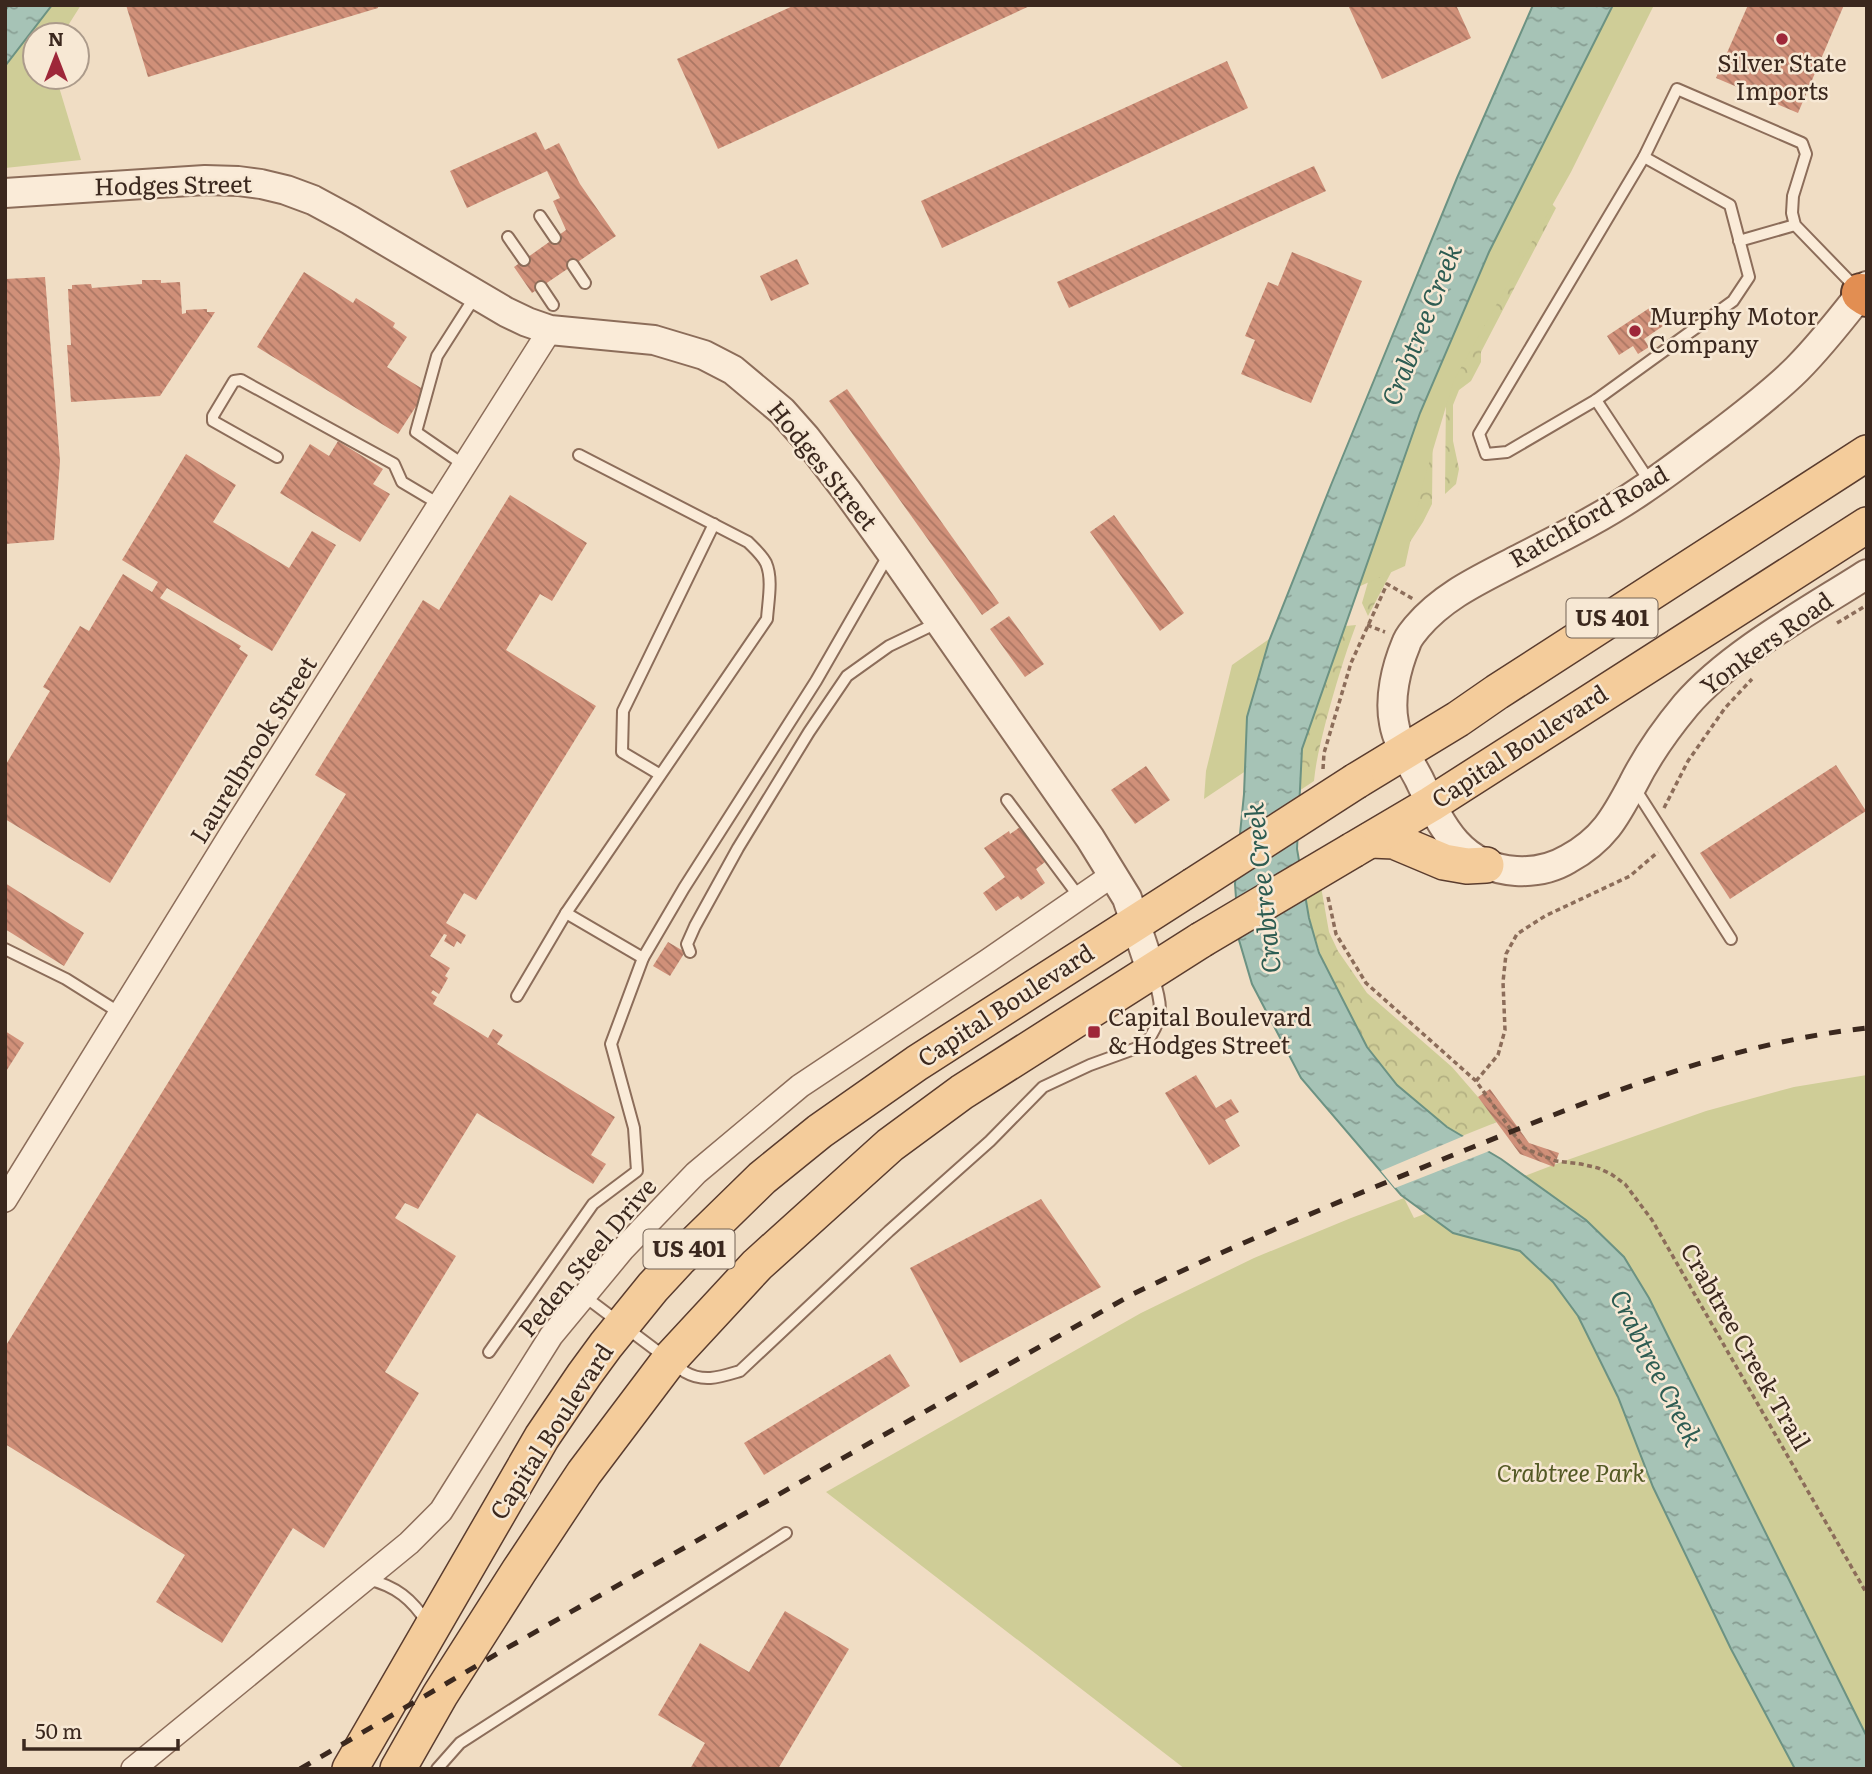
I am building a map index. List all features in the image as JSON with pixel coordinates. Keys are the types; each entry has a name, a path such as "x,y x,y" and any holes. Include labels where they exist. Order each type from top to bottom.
{"main road":[{"name":"Capital Boulevard","path":"398,1769 440,1695 584,1473 670,1359 757,1265 890,1145 962,1092 1105,1000 1362,845 1418,777 1867,453"},
{"name":"Capital Boulevard","path":"350,1769 542,1437 584,1375 653,1287 705,1232 762,1178 820,1131 916,1063 1193,886 1339,779 1418,777 1867,525"},
{"path":"1362,845 1394,841 1444,862 1467,866 1486,865"}],"street":[{"name":"Hodges Street","path":"5,193 189,181 238,181 274,187 313,200 527,322 551,317 654,340 704,355 733,370 782,411 806,438 890,552 1090,838 1127,898 1152,973"},
{"name":"Ratchford Road","path":"1418,777 1394,725 1392,709 1394,688 1407,640 1430,612 1453,594 1589,523 1651,484 1741,417 1795,372 1865,292"},
{"name":"Laurelbrook Street","path":"5,1200 464,465 551,317"},
{"name":"Yonkers Road","path":"1418,777 1462,851 1486,865 1501,869 1543,869 1563,863 1599,838 1614,819 1670,725 1712,679 1766,639 1867,574"},
{"name":"Peden Steel Drive","path":"133,1769 409,1543 441,1511 551,1336 623,1249 696,1172 800,1086 1114,874"}],"lane":[{"path":"1644,157 1730,205 1749,276 1733,301 1596,400 1507,452 1486,454 1479,434 1644,157 1677,89 1802,144 1806,154 1793,196 1792,213 1795,225 1865,292"},
{"path":"540,216 555,238"},
{"path":"1739,241 1795,225"},
{"path":"508,237 524,260"},
{"path":"573,265 584,283"},
{"path":"541,287 551,317"},
{"path":"464,465 416,432 437,356 477,295"},
{"path":"277,457 213,421 212,416 234,381 242,380 394,464 402,482 439,504"},
{"path":"1596,400 1651,484"},
{"path":"517,996 566,913 766,619 769,581 767,565 748,542 579,455"},
{"path":"659,775 622,752 623,711 714,524"},
{"path":"489,1352 593,1204 637,1171 634,1128 611,1044 643,958 684,888 816,681 890,552"},
{"path":"690,951 687,944 695,926 738,848 809,732 847,676 889,646 939,622"},
{"path":"1632,785 1731,939"},
{"path":"1007,800 1080,898"},
{"path":"566,913 643,958"},
{"path":"5,949 66,979 120,1013"},
{"path":"584,1296 695,1378 713,1379 740,1371 889,1231 990,1141 1043,1087 1090,1065 1145,1045 1160,1019 1159,996 1152,973"},
{"path":"437,1769 460,1742 786,1533"},
{"path":"365,1578 393,1587 412,1603 431,1630"}],"path":[{"path":"1339,779 1324,753 1351,663 1387,584 1413,600"},
{"path":"1834,625 1867,605"},
{"path":"1662,812 1696,750 1725,708 1754,678"},
{"path":"1328,895 1336,934 1366,983 1476,1081 1497,1055 1505,1030 1503,982 1506,954 1517,934 1545,916 1630,876 1658,852 1665,838"},
{"name":"Crabtree Creek Trail","path":"1476,1081 1524,1148 1556,1161 1598,1168 1625,1184 1652,1220 1867,1594"}],"green space":[{"path":"5,5 81,5 71,21 21,21 21,91 60,91 81,160 5,168"},
{"path":"1562,5 1654,5 1571,172 1454,380 1423,483 1405,566 1318,605"},
{"path":"1549,201 1556,208 1481,352 1481,362 1471,381 1459,390 1453,405 1453,441 1459,469 1456,484 1445,494 1446,395"},
{"path":"1433,409 1432,504 1368,616 1362,603 1372,568"},
{"path":"1318,605 1277,750 1204,799 1206,771 1232,665"},
{"path":"1356,625 1326,721 1314,781 1299,791 1293,760 1336,627"},
{"path":"1320,881 1329,932 1338,951 1367,993 1452,1067 1497,1122 1462,1136 1409,1097 1379,1063 1349,1018 1317,943 1304,892"},
{"name":"Crabtree Park","path":"1867,1075 1867,1769 1185,1769 826,1492 1141,1313 1254,1258 1351,1218 1404,1198 1414,1218 1706,1111 1794,1087"}],"water":[{"path":"9,5 52,5 40,21 21,21 21,45 5,66 5,11"},
{"name":"Crabtree Creek","path":"1533,5 1613,5 1489,252 1420,413 1302,749 1297,849 1309,918 1319,953 1367,1047 1397,1085 1447,1127 1501,1159 1586,1220 1624,1257 1649,1298 1867,1737 1867,1769 1795,1769 1731,1649 1653,1487 1618,1397 1578,1316 1553,1282 1520,1251 1453,1233 1401,1195 1301,1078 1252,984 1239,940 1235,884 1244,794 1247,717 1269,641 1457,178"}],"pier":[{"path":"1466,1135 1492,1150 1395,1188 1381,1171"}],"building":[{"path":"126,5 378,5 378,8 148,77"},
{"path":"795,5 1032,5 718,149 677,59"},
{"path":"1348,5 1456,5 1471,38 1382,79"},
{"name":"Silver State Imports","path":"1748,5 1844,5 1798,113 1716,78"},
{"path":"1227,61 1248,108 942,248 921,201"},
{"path":"536,132 545,150 559,143 580,184 616,236 532,293 514,267 566,230 553,201 560,198 547,171 467,208 450,171"},
{"path":"1314,166 1326,191 1069,308 1057,282"},
{"path":"1292,252 1362,281 1311,403 1241,374 1255,340 1245,336 1268,282 1278,286"},
{"path":"797,259 809,284 771,301 760,276"},
{"path":"304,272 353,303 356,298 395,323 393,327 407,337 387,367 426,391 398,434 257,347"},
{"path":"45,277 60,461 54,540 5,544 5,279"},
{"path":"142,280 180,282 182,314 186,313 186,310 207,309 207,312 215,312 160,396 71,402 67,345 71,345 68,289 72,289 72,285 91,284 92,288 142,284"},
{"name":"Murphy Motor Company","path":"1651,307 1663,326 1644,339 1649,347 1638,354 1633,346 1619,355 1607,336"},
{"path":"847,389 999,603 982,615 829,401"},
{"path":"338,441 383,469 373,484 390,494 360,542 280,493 310,444 329,456"},
{"path":"186,454 236,485 213,522 289,568 312,531 336,545 272,651 167,588 160,598 241,646 239,649 248,655 110,883 5,819 5,766 50,691 43,687 80,626 89,631 123,574 152,592 158,582 122,560"},
{"path":"510,495 587,543 552,601 540,594 506,650 596,706 476,900 464,893 446,923 466,935 461,944 457,941 454,947 444,941 447,935 444,934 430,956 450,968 439,994 433,990 431,993 437,997 433,1004 488,1038 493,1029 503,1035 497,1044 615,1117 591,1155 606,1164 593,1184 477,1113 418,1209 405,1203 395,1218 456,1256 385,1372 419,1393 324,1548 293,1528 222,1643 156,1602 185,1555 5,1444 5,1347 346,794 315,775 423,600 439,610"},
{"path":"1114,515 1184,613 1160,631 1090,532"},
{"path":"1009,616 1044,664 1025,677 990,629"},
{"path":"1836,765 1866,811 1730,899 1700,853"},
{"path":"1146,766 1170,800 1135,824 1111,790"},
{"path":"1020,827 1045,862 1036,869 1045,883 1021,900 1018,896 996,911 983,893 1005,877 984,848"},
{"path":"5,883 84,933 64,966 5,929"},
{"path":"668,942 685,952 670,976 653,966"},
{"path":"5,1031 24,1043 5,1073"},
{"path":"1196,1075 1216,1108 1231,1099 1239,1112 1225,1120 1240,1146 1209,1165 1165,1093"},
{"path":"1490,1089 1529,1143 1559,1153 1554,1167 1520,1154 1478,1097"},
{"path":"1041,1199 1101,1287 960,1363 910,1268"},
{"path":"890,1354 910,1386 764,1475 744,1443"},
{"path":"785,1611 849,1649 778,1769 690,1769 705,1743 658,1715 700,1643 749,1672"}],"railway":[{"path":"300,1769 507,1648 1133,1294 1175,1274 1388,1182 1617,1091 1666,1074 1766,1046 1867,1028"}],"place":[{"name":"Silver State Imports","path":"1782,39"},
{"name":"Murphy Motor Company","path":"1635,331"},
{"name":"Capital Boulevard & Hodges Street","path":"1094,1032"}]}
